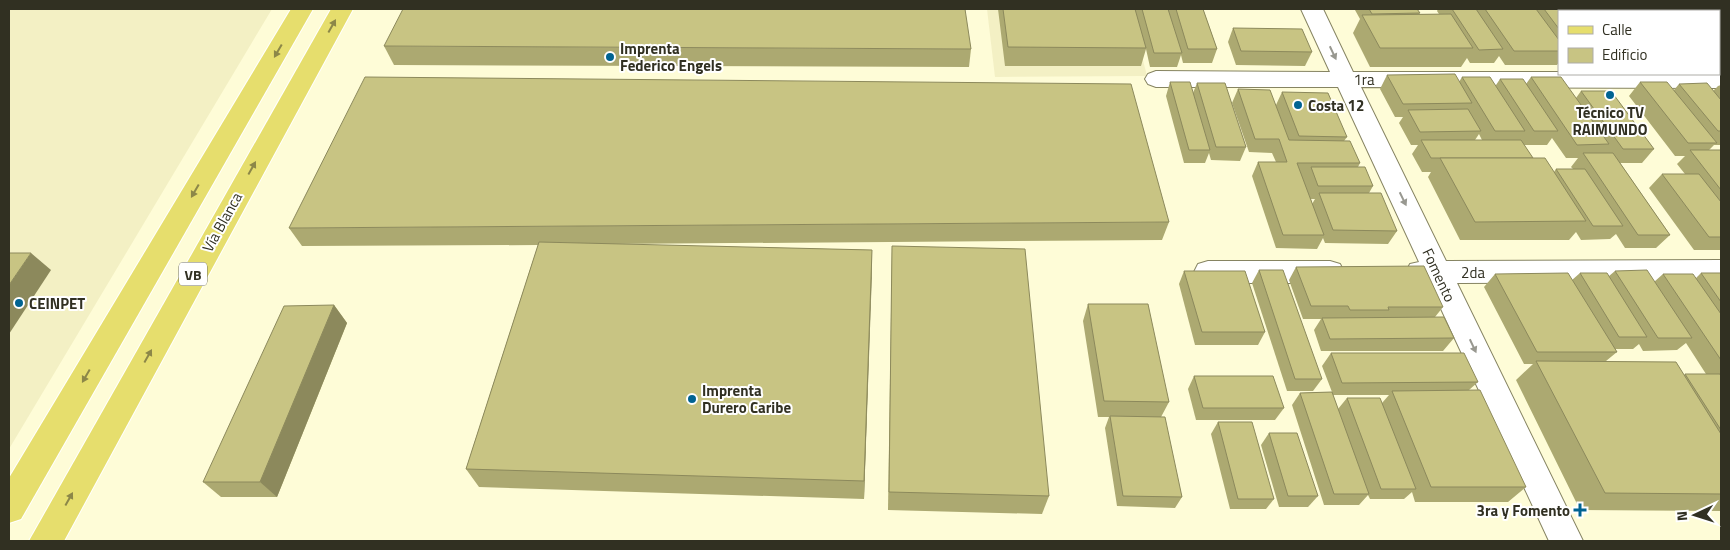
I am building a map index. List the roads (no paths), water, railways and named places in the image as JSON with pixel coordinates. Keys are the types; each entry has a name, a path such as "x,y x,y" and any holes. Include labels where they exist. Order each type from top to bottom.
{"main road":[{"path":"9,508 302,9"},
{"name":"Vía Blanca","path":"46,541 342,9"}],"street":[{"name":"Fomento","path":"1312,9 1566,541"},
{"name":"1ra","path":"1156,79 1721,80"},
{"name":"2da","path":"1398,272 1721,271"},
{"path":"1194,272 1359,272"}],"place":[{"name":"Imprenta Federico Engels","path":"610,57"},
{"name":"Técnico TV RAIMUNDO","path":"1610,95"},
{"name":"Costa 12","path":"1298,105"},
{"name":"CEINPET","path":"19,303"},
{"name":"Imprenta Durero Caribe","path":"692,399"},
{"name":"3ra y Fomento","path":"1580,510"}]}
